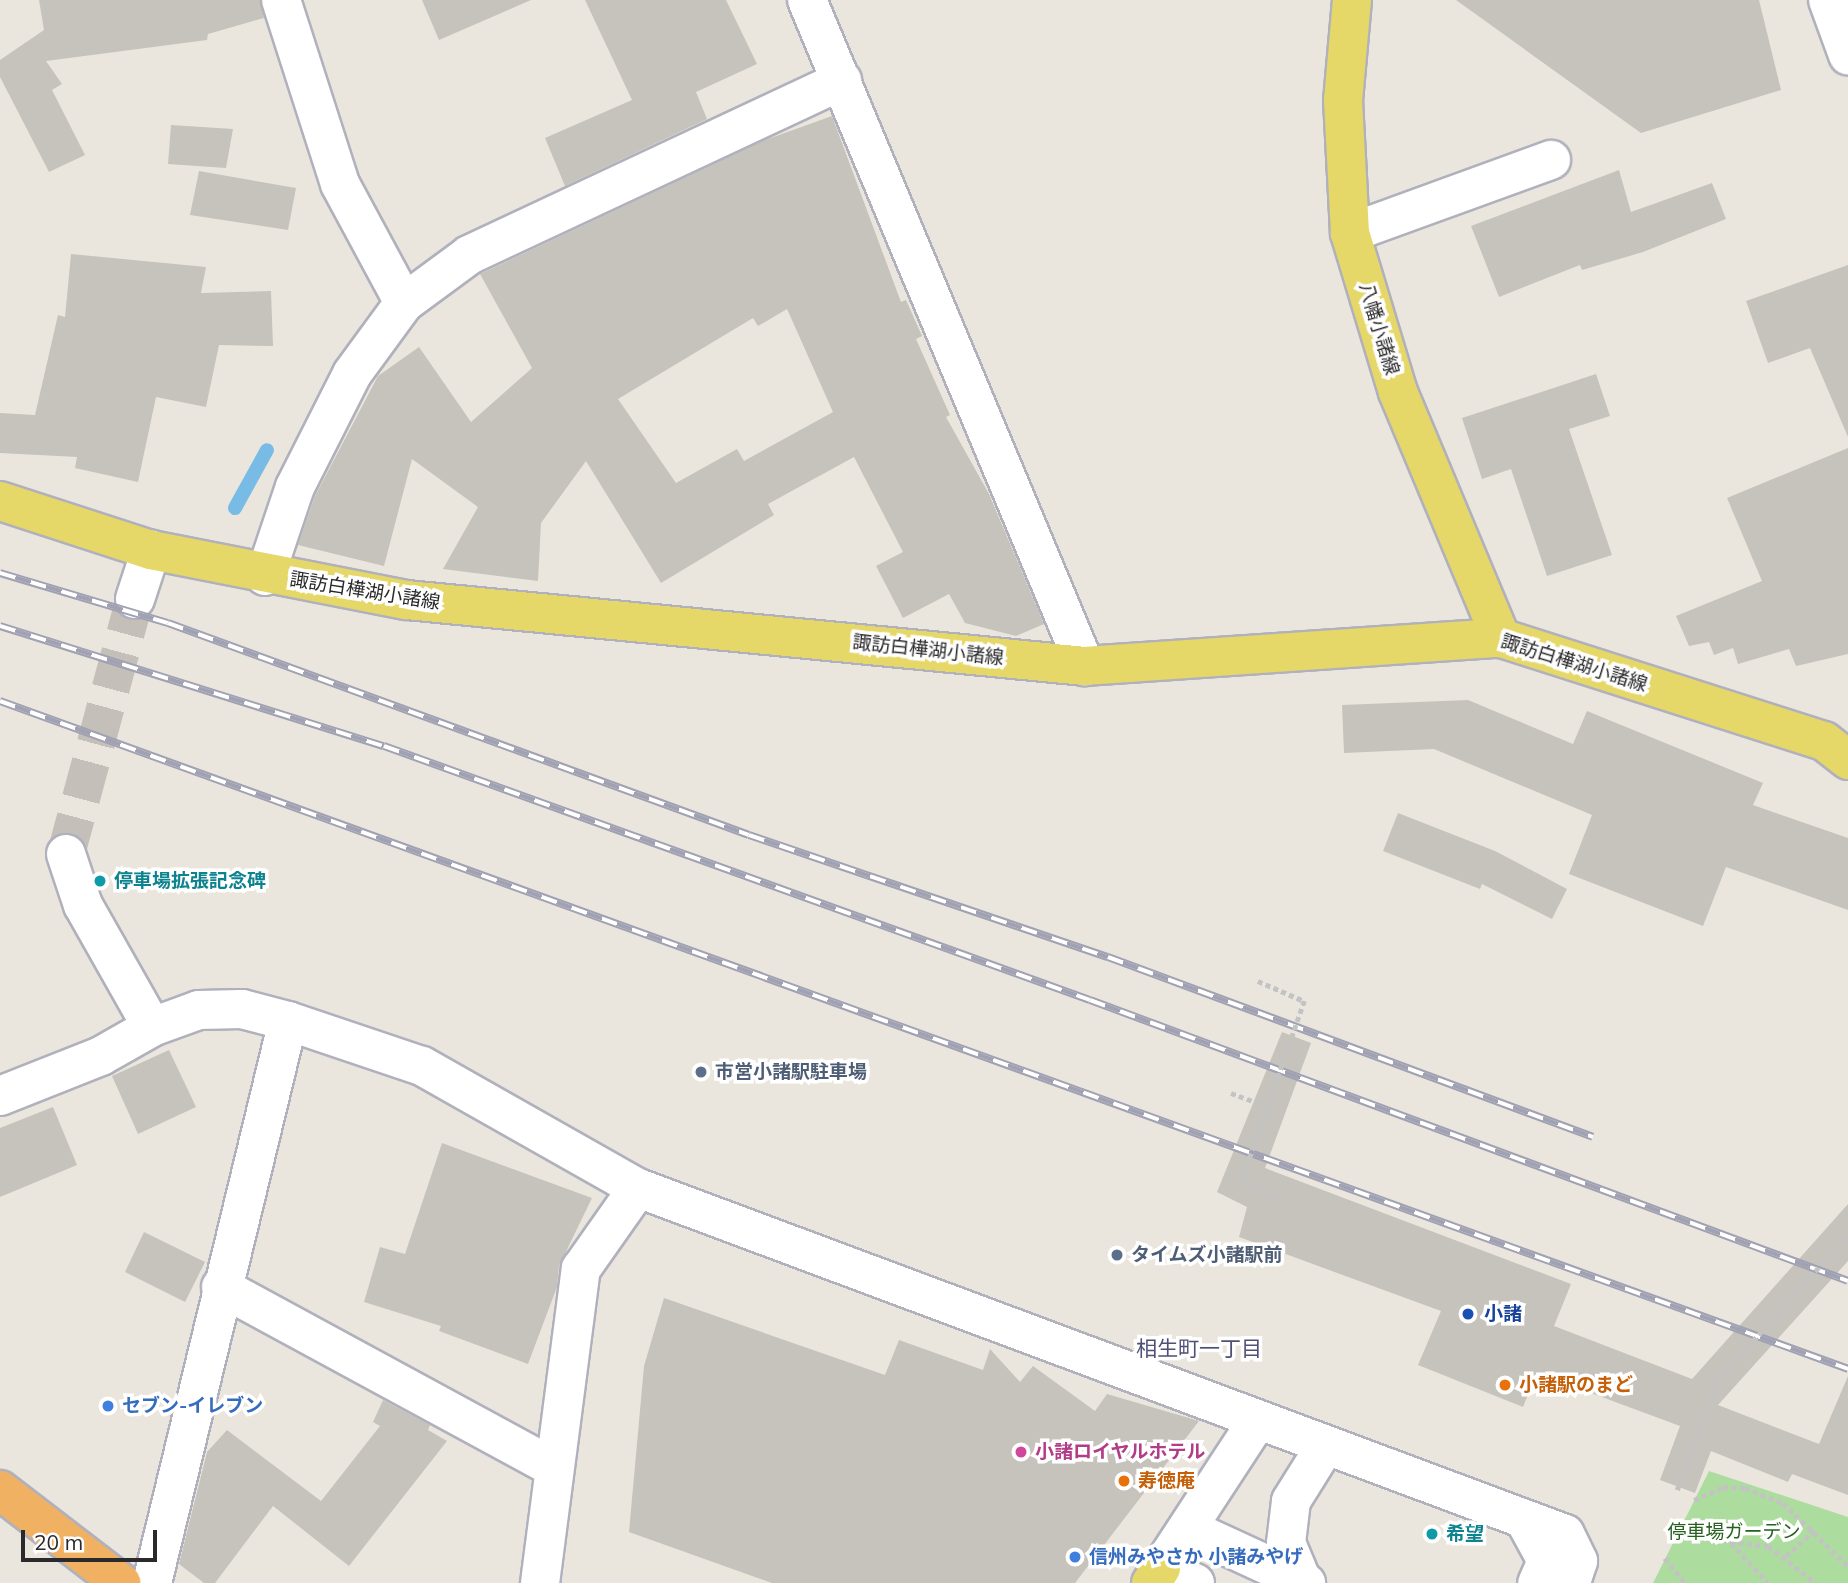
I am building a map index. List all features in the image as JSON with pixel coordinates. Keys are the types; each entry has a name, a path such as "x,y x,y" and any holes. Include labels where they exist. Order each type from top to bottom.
{"highway":[{"path":"0,1490 121,1583"}],"main road":[{"name":"八幡小諸線","path":"1352,0 1343,100 1350,233 1398,392 1501,638"},
{"name":"諏訪白樺湖小諸線","path":"0,501 151,551 265,576 407,600 1085,666 1501,638 1824,741 1848,760"}],"street":[{"path":"281,0 340,184 404,303"},
{"path":"807,0 1085,666"},
{"path":"1828,0 1848,55"},
{"path":"265,576 295,487 352,374 404,303 469,255 842,80"},
{"path":"1350,233 1551,160"},
{"path":"135,599 151,551"},
{"path":"66,854 83,905 152,1027"},
{"path":"0,1096 101,1056 152,1027 199,1010 242,1009 288,1021 422,1066 638,1188 1564,1534 1578,1561 1572,1583"},
{"path":"152,1583 221,1287 288,1021"},
{"path":"540,1583 581,1269 638,1188"},
{"path":"221,1287 554,1468"},
{"path":"1169,1578 1258,1420"},
{"path":"1304,1582 1286,1543 1291,1501 1326,1445"},
{"path":"1524,1519 1547,1561 1537,1583"},
{"path":"1200,1534 1304,1582"}],"path":[{"path":"1258,981 1304,1001 1241,1182 1287,1200"},
{"path":"1231,1093 1268,1106"},
{"path":"1677,1490 1719,1379 1848,1234"},
{"path":"1695,1500 1723,1487 1745,1488 1783,1503 1848,1566"},
{"path":"1682,1525 1730,1542 1768,1546 1786,1556 1816,1583"},
{"path":"1786,1556 1814,1531"},
{"path":"1730,1542 1766,1582"},
{"path":"1665,1558 1685,1583"}],"green space":[{"name":"停車場ガーデン","path":"1709,1471 1848,1517 1848,1583 1653,1583"}],"building":[{"path":"39,0 260,0 264,18 208,34 207,40 46,61 62,84 52,90 85,155 49,172 0,77 0,60 44,30"},
{"path":"422,0 531,0 439,40"},
{"path":"585,0 726,0 757,64 696,92 707,119 565,186 545,138 632,100"},
{"path":"1456,0 1759,0 1781,90 1641,133"},
{"path":"832,116 901,302 906,300 922,336 916,339 950,415 946,417 989,494 1044,624 1016,636 965,623 949,594 903,618 876,566 903,552 854,457 768,504 774,515 661,583 586,461 541,523 538,581 443,569 478,507 412,459 384,566 298,545 315,496 378,376 419,347 471,422 532,368 480,274 765,140","holes":["787,309 833,412 744,461 737,449 676,483 618,399 753,318 758,326"]},
{"path":"171,125 233,129 226,168 168,164"},
{"path":"1619,170 1631,212 1712,183 1726,219 1643,252 1582,270 1580,265 1499,297 1471,226"},
{"path":"199,171 296,188 288,230 190,215"},
{"path":"71,254 206,267 201,293 271,291 273,346 219,345 206,407 156,397 138,482 75,468 77,457 0,453 0,413 35,415 58,315 65,317"},
{"path":"1848,265 1848,437 1810,348 1768,363 1746,301"},
{"path":"1596,374 1610,416 1569,429 1612,555 1547,576 1511,469 1482,479 1462,418"},
{"path":"1848,448 1848,654 1796,666 1789,649 1738,664 1733,648 1714,655 1709,642 1689,646 1676,616 1762,581 1727,498"},
{"path":"1468,700 1573,744 1587,711 1763,783 1753,805 1848,838 1848,910 1726,867 1703,926 1569,874 1592,815 1434,749 1344,753 1342,705"},
{"path":"1398,813 1495,851 1567,889 1552,919 1482,884 1480,889 1383,851"},
{"path":"1282,1032 1311,1043 1265,1168 1571,1284 1554,1326 1692,1379 1848,1204 1848,1261 1718,1405 1819,1444 1848,1376 1848,1495 1792,1474 1788,1482 1711,1451 1695,1493 1660,1480 1680,1426 1537,1373 1523,1407 1418,1365 1441,1311 1239,1237 1247,1207 1217,1192"},
{"path":"169,1050 196,1107 138,1134 112,1076"},
{"path":"53,1107 77,1165 0,1197 0,1128"},
{"path":"442,1143 592,1198 559,1266 557,1287 528,1364 439,1331 441,1326 364,1302 380,1247 405,1254"},
{"path":"144,1232 205,1262 185,1302 125,1272"},
{"path":"664,1298 885,1375 899,1340 983,1370 990,1349 1020,1382 1033,1366 1095,1411 1107,1394 1199,1421 1075,1583 772,1583 629,1532 644,1366"},
{"path":"383,1400 430,1425 428,1430 447,1441 349,1566 273,1506 215,1583 204,1583 179,1564 207,1452 227,1430 321,1501 380,1426 373,1422"}],"waterway":[{"path":"235,508 267,450"}],"tunnel":[{"path":"66,854 135,599"}],"railway":[{"path":"0,573 168,623 749,835 1108,957 1593,1137"},
{"path":"0,626 384,746 1090,1000 1848,1281"},
{"path":"0,701 1848,1369"}],"place":[{"name":"停車場拡張記念碑","path":"100,881"},
{"name":"市営小諸駅駐車場","path":"701,1072"},
{"name":"タイムズ小諸駅前","path":"1117,1255"},
{"name":"小諸","path":"1468,1314"},
{"name":"小諸駅のまど","path":"1505,1385"},
{"name":"セブン-イレブン","path":"108,1406"},
{"name":"小諸ロイヤルホテル","path":"1021,1452"},
{"name":"寿徳庵","path":"1124,1481"},
{"name":"希望","path":"1432,1534"},
{"name":"信州みやさか 小諸みやげ","path":"1075,1557"}],"district":[{"name":"相生町一丁目","path":"1199,1348"}]}
